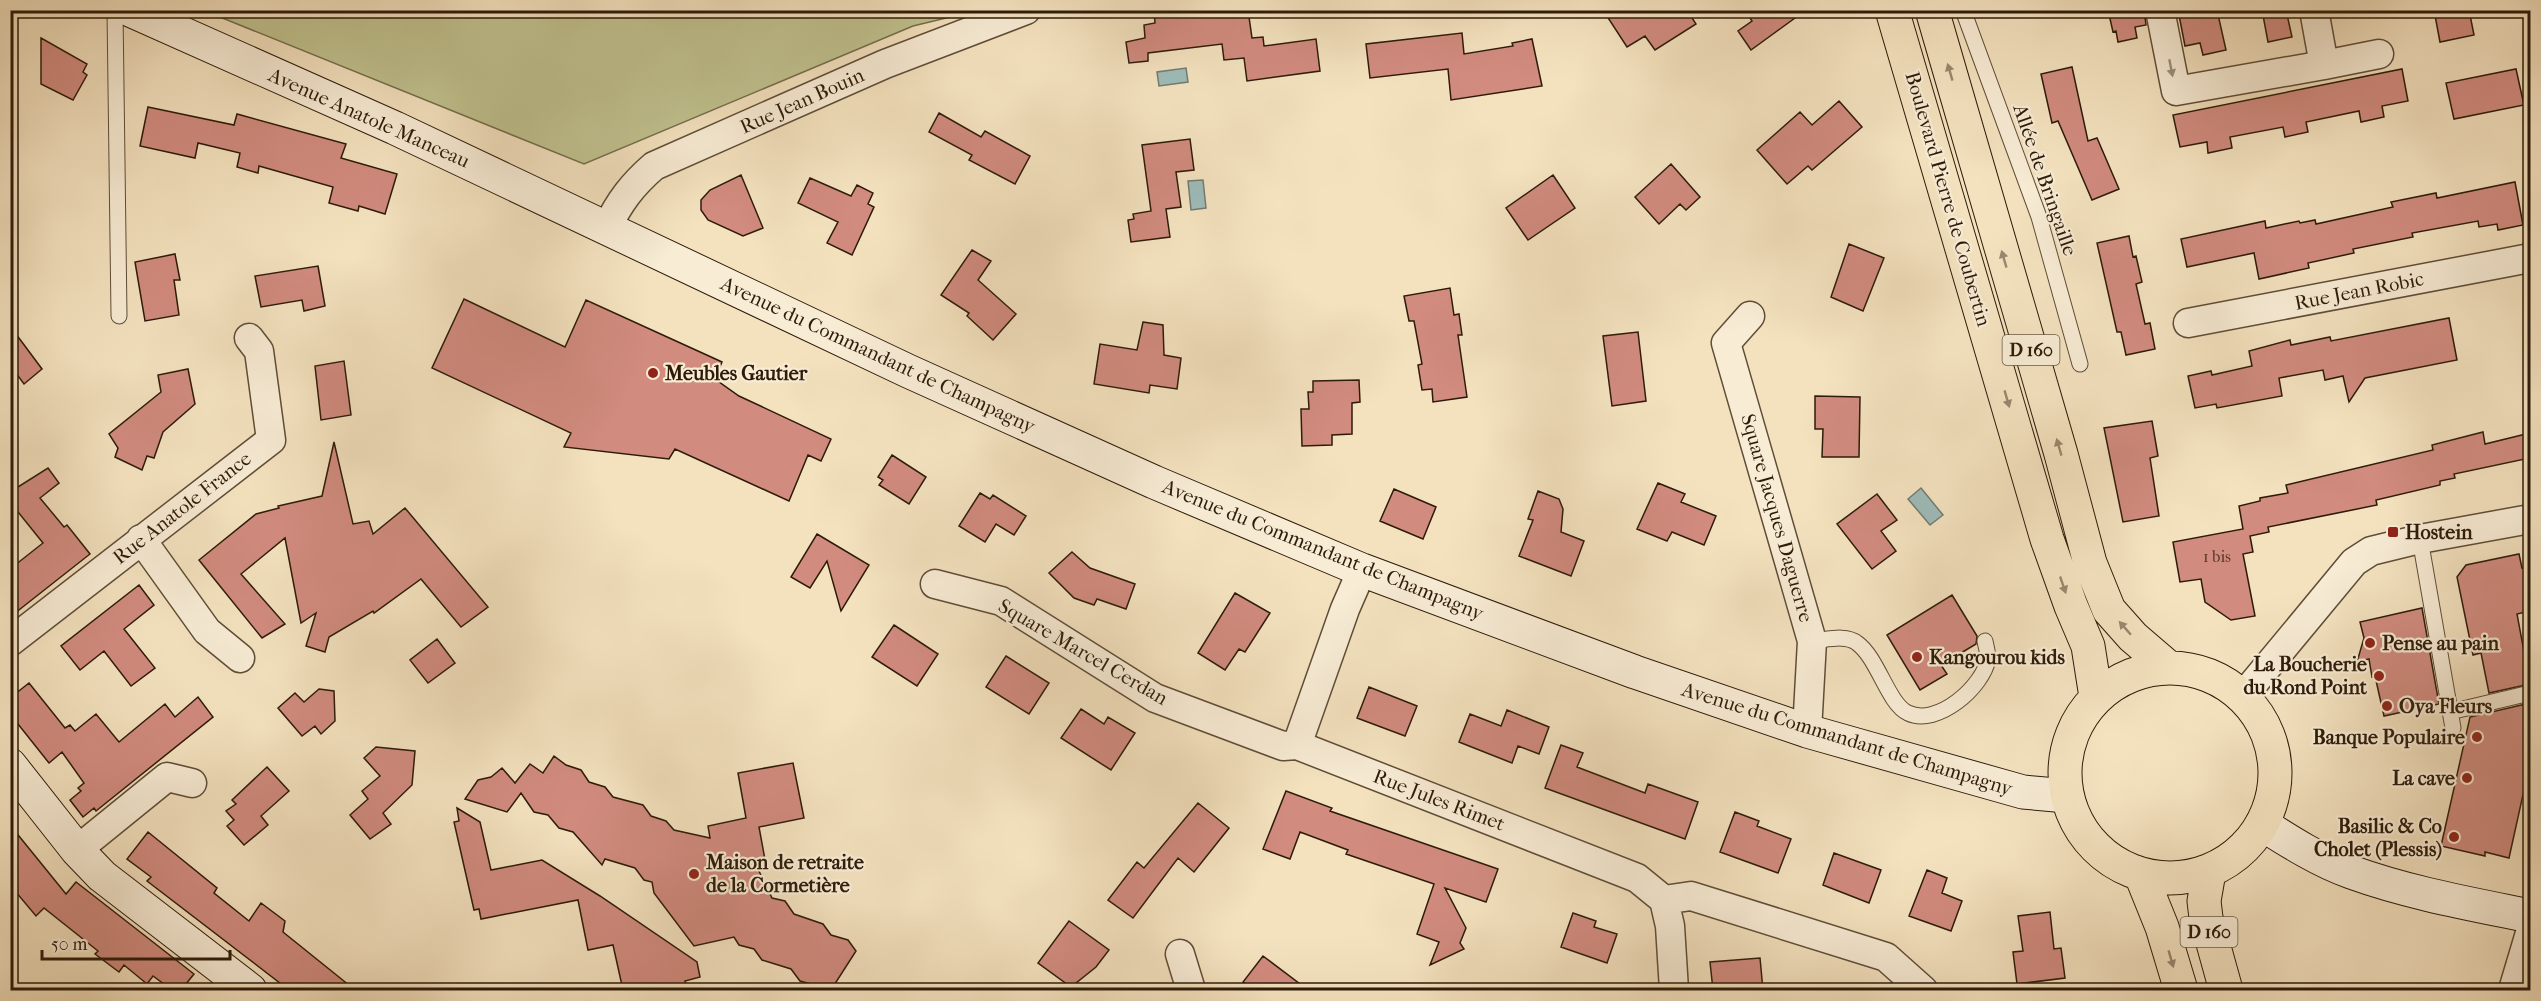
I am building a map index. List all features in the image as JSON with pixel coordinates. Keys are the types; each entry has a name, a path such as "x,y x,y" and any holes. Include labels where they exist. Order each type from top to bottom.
{"main road":[{"name":"Avenue Anatole Manceau","path":"130,10 395,129 607,228"},
{"name":"Boulevard Pierre de Coubertin","path":"1892,10 2047,539 2070,606 2088,646 2096,697"},
{"name":"Boulevard Pierre de Coubertin","path":"1932,10 2061,454 2090,563 2109,610 2133,637 2168,667"},
{"name":"Avenue du Commandant de Champagny","path":"607,228 908,371 1154,482 1362,570 1635,672 1807,731 2023,792 2067,796"},
{"path":"2168,667 2208,674 2243,696 2264,724 2274,757 2274,792 2262,824 2239,853 2209,872 2175,879 2141,875 2115,864 2092,846 2076,823 2067,796 2065,760 2075,726 2096,697 2117,681 2142,671 2168,667"},
{"path":"10,765 77,850 102,876 250,990"},
{"path":"2262,824 2295,845 2351,872 2439,897 2530,916"},
{"name":"D 160","path":"2209,872 2204,901 2205,918 2226,990"},
{"name":"D 160","path":"2141,875 2162,927 2181,990"}],"street":[{"name":"Rue Jean Bouin","path":"607,228 615,210 634,183 654,166 885,64 1026,10"},
{"path":"2160,10 2176,90 2379,54"},
{"path":"2314,10 2324,65"},
{"name":"Rue Jean Robic","path":"2188,323 2530,258"},
{"name":"Square Jacques Daguerre","path":"1750,316 1726,343 1812,641 1807,731"},
{"name":"Rue Anatole France","path":"10,642 271,440 259,351 249,338"},
{"path":"2243,696 2354,562 2371,551 2420,539 2530,519"},
{"path":"141,539 207,631 240,658"},
{"path":"1297,745 1345,609 1362,570"},
{"name":"Square Marcel Cerdan","path":"935,584 1001,601 1155,698 1283,746 1297,745"},
{"name":"Rue Jules Rimet","path":"1297,745 1637,878 1664,900"},
{"path":"77,850 167,777 192,783"},
{"path":"1674,990 1670,926 1664,900 1691,897 1886,957 1923,990"},
{"path":"2513,990 2530,933"},
{"path":"1180,954 1191,990"}],"lane":[{"path":"115,10 118,316"},
{"name":"Allée de Bringaille","path":"1964,10 2039,217 2080,364"},
{"path":"2420,539 2453,728"},
{"path":"1812,641 1847,638 1856,642 1869,653 1897,703 1907,713 1924,716 1950,708 1965,696 1983,672 1988,658 1985,641"},
{"path":"2450,712 2530,693"}],"green space":[{"path":"205,11 975,11 913,26 584,164"}],"water":[{"path":"1186,68 1188,82 1159,86 1157,72"},
{"path":"1203,180 1206,208 1191,210 1188,181"},
{"path":"1921,488 1943,515 1930,525 1908,499"}],"building":[{"path":"1154,10 1248,10 1252,38 1263,37 1264,46 1316,39 1320,71 1247,81 1244,58 1224,60 1222,44 1148,53 1148,61 1129,63 1126,42 1145,38 1144,25 1155,23"},
{"path":"1603,10 1687,10 1696,24 1655,50 1645,36 1627,47"},
{"path":"1745,10 1806,10 1751,50 1738,31 1752,21"},
{"path":"2108,10 2144,10 2146,25 2135,27 2137,38 2118,42"},
{"path":"2178,10 2217,10 2226,50 2203,55 2200,43 2185,46"},
{"path":"2262,10 2286,10 2292,37 2268,42"},
{"path":"2434,10 2469,10 2474,35 2440,42"},
{"path":"1462,33 1464,54 1513,46 1512,43 1532,39 1542,86 1451,100 1448,69 1370,78 1366,44"},
{"path":"41,38 87,64 83,72 87,75 73,100 41,84"},
{"path":"2072,67 2088,141 2097,138 2119,189 2092,200 2058,121 2052,123 2041,74"},
{"path":"2402,69 2408,101 2382,106 2384,117 2361,122 2359,111 2306,122 2308,132 2285,137 2283,127 2230,137 2232,148 2208,153 2207,142 2180,147 2173,115"},
{"path":"2516,69 2524,105 2454,119 2446,83"},
{"path":"1839,101 1862,127 1812,170 1808,166 1787,184 1757,150 1800,112 1812,125"},
{"path":"148,107 234,125 237,114 346,144 341,158 397,174 385,214 359,206 358,211 329,203 333,187 259,166 258,173 237,167 240,153 198,143 195,158 140,146"},
{"path":"939,113 981,137 985,131 1030,156 1015,184 969,160 972,155 929,132"},
{"path":"1190,139 1194,170 1176,172 1181,207 1166,209 1170,237 1131,242 1128,220 1134,219 1133,214 1151,211 1142,145"},
{"path":"1671,164 1700,197 1686,210 1680,204 1659,224 1635,197"},
{"path":"741,175 763,228 743,236 708,220 701,210 701,200 710,190"},
{"path":"1553,175 1575,208 1528,240 1506,208"},
{"path":"810,178 851,196 857,185 873,193 868,204 874,207 852,255 827,243 838,222 798,203"},
{"path":"2515,182 2523,225 2498,230 2497,224 2479,227 2478,221 2412,233 2413,237 2353,249 2354,253 2308,263 2309,268 2259,279 2254,253 2187,267 2181,239 2265,221 2266,228 2299,221 2300,223 2315,220 2316,224 2393,207 2391,202 2436,193 2437,198"},
{"path":"2129,236 2133,257 2136,256 2142,282 2136,284 2145,324 2150,323 2155,349 2126,355 2121,332 2117,332 2097,243"},
{"path":"1849,244 1884,258 1863,311 1831,297"},
{"path":"972,250 991,261 978,280 1016,314 993,340 967,316 969,313 941,295"},
{"path":"175,254 180,280 174,280 179,315 145,321 135,262"},
{"path":"318,266 325,306 304,311 302,300 261,307 255,276"},
{"path":"1450,288 1454,315 1459,314 1462,335 1458,335 1467,397 1433,402 1432,389 1422,390 1418,365 1422,364 1414,321 1409,321 1404,296"},
{"path":"464,299 565,347 586,300 722,362 715,379 739,396 831,439 821,461 808,455 789,501 675,449 669,459 564,447 571,433 432,368"},
{"path":"2449,318 2457,360 2365,378 2349,402 2343,376 2325,380 2323,370 2279,378 2282,396 2217,408 2216,404 2195,408 2188,376 2211,371 2212,375 2252,366 2249,351 2290,340 2291,345 2330,337 2331,341"},
{"path":"1143,322 1163,325 1164,355 1181,358 1177,389 1150,385 1149,393 1094,384 1100,344 1137,350"},
{"path":"10,326 42,369 24,384 10,365"},
{"path":"1638,332 1646,401 1612,406 1603,336"},
{"path":"344,361 351,415 321,420 315,366"},
{"path":"188,369 195,404 163,432 154,458 147,456 142,470 115,457 118,448 109,434 161,392 158,375"},
{"path":"1359,380 1360,402 1352,403 1352,434 1332,435 1332,445 1302,446 1301,409 1309,409 1308,392 1313,392 1313,381"},
{"path":"1815,396 1860,397 1859,457 1822,457 1823,429 1815,429"},
{"path":"2152,421 2158,456 2150,458 2159,516 2123,522 2104,428"},
{"path":"2483,432 2485,444 2530,433 2530,458 2454,474 2455,478 2440,481 2440,485 2376,500 2377,505 2268,527 2269,532 2250,536 2253,552 2243,554 2255,616 2231,620 2205,602 2201,579 2180,582 2173,542 2243,529 2239,506 2260,501 2260,498 2288,493 2286,485 2433,450 2432,445"},
{"path":"334,442 353,524 369,521 373,534 405,508 488,607 461,627 421,579 374,613 373,611 329,637 325,652 306,646 316,613 301,623 285,538 241,574 285,624 262,638 199,560 256,514 279,508 278,506 322,496"},
{"path":"892,455 926,477 909,504 879,485 883,480 878,477"},
{"path":"48,468 59,483 40,498 64,527 67,525 90,554 10,617 10,569 43,543 10,502 10,492"},
{"path":"1658,483 1685,494 1681,502 1716,516 1704,545 1672,532 1667,541 1637,529"},
{"path":"1394,489 1436,507 1423,539 1380,521"},
{"path":"1538,491 1559,499 1563,509 1561,532 1584,541 1571,576 1519,556 1533,520 1528,519"},
{"path":"980,493 990,499 993,495 1026,516 1014,535 996,524 985,542 959,526"},
{"path":"1877,494 1897,520 1881,531 1896,551 1872,569 1837,524"},
{"path":"817,534 869,565 841,611 827,561 810,588 791,577"},
{"path":"1072,552 1090,568 1135,584 1126,609 1097,599 1094,605 1074,598 1049,573"},
{"path":"2519,554 2522,568 2530,566 2530,611 2517,614 2530,684 2489,693 2481,653 2473,655 2457,577 2466,565"},
{"path":"139,585 154,605 124,629 155,668 131,686 104,651 80,670 61,646"},
{"path":"1235,593 1270,613 1245,652 1239,649 1225,670 1198,653"},
{"path":"1952,595 1977,636 1976,644 1941,665 1947,674 1920,690 1887,635"},
{"path":"2422,608 2439,704 2384,716 2369,659 2357,662 2364,638 2360,622"},
{"path":"894,625 938,654 917,686 872,657"},
{"path":"437,639 455,663 428,683 410,660"},
{"path":"1006,656 1049,683 1029,714 986,687"},
{"path":"29,683 65,728 70,725 75,731 96,714 119,742 165,704 175,717 198,697 213,717 96,811 94,808 83,817 70,800 81,791 78,788 84,783 62,752 49,763 10,714 10,698"},
{"path":"1369,687 1417,706 1405,736 1357,718"},
{"path":"319,689 334,691 335,721 321,734 315,726 302,736 278,708 295,693 304,702"},
{"path":"2530,703 2530,763 2509,858 2485,852 2485,856 2441,846 2470,717"},
{"path":"1081,709 1104,724 1108,717 1135,733 1111,770 1061,738"},
{"path":"1507,710 1549,727 1539,754 1518,746 1512,763 1459,742 1470,714 1501,726"},
{"path":"1561,745 1583,753 1577,767 1645,793 1648,784 1698,802 1685,839 1545,788"},
{"path":"376,747 415,751 412,785 383,813 391,824 370,839 350,815 368,799 362,791 380,776 364,758"},
{"name":"Maison de retraite de la Cormetière","path":"554,756 566,765 581,770 589,782 605,787 613,797 643,805 651,816 666,821 674,830 710,838 708,826 746,818 738,773 793,763 804,818 759,827 766,865 757,867 772,898 785,901 794,914 823,924 831,935 848,940 856,951 831,990 818,990 814,985 800,981 791,969 762,960 754,949 739,945 734,937 694,946 654,893 652,882 644,880 635,868 605,859 602,865 573,832 559,828 548,815 534,812 521,793 507,812 465,799 478,780 491,777 502,768 515,783 530,764 543,773"},
{"path":"267,767 289,791 261,816 268,825 244,845 227,826 234,820 226,811 236,804 232,800"},
{"path":"1286,791 1332,808 1330,811 1498,869 1486,902 1445,888 1466,928 1460,943 1464,949 1430,965 1439,942 1417,934 1434,884 1346,854 1348,850 1300,832 1290,859 1263,849"},
{"path":"1198,803 1229,828 1194,872 1178,858 1133,918 1108,900 1137,862 1144,868"},
{"path":"457,808 480,822 491,870 542,860 600,896 697,962 700,977 685,981 687,988 623,990 613,945 588,950 578,900 481,919 479,909 474,910 454,822 459,821"},
{"path":"1735,812 1759,821 1757,826 1791,839 1778,873 1720,852"},
{"path":"10,825 66,894 76,882 194,974 181,990 172,990 153,976 147,984 124,965 119,972 95,954 98,951 44,908 36,916 10,885"},
{"path":"148,832 217,888 214,893 249,921 261,903 285,921 283,932 355,990 289,990 147,881 151,877 127,859"},
{"path":"1834,853 1881,870 1869,903 1823,885"},
{"path":"1927,870 1947,878 1942,893 1962,901 1951,931 1909,916"},
{"path":"2050,912 2054,949 2061,948 2065,978 2017,984 2013,952 2023,951 2018,916"},
{"path":"1573,913 1596,921 1594,927 1617,934 1607,963 1561,947"},
{"path":"1069,921 1109,950 1096,967 1071,987 1038,963"},
{"path":"1263,956 1308,990 1254,990 1243,982"},
{"path":"1760,958 1763,990 1713,990 1710,962"}],"place":[{"name":"Meubles Gautier","path":"653,373"},
{"name":"Hostein","path":"2393,532"},
{"name":"Pense au pain","path":"2370,643"},
{"name":"Kangourou kids","path":"1917,657"},
{"name":"La Boucherie du Rond Point","path":"2379,676"},
{"name":"Oya Fleurs","path":"2387,706"},
{"name":"Banque Populaire","path":"2477,737"},
{"name":"La cave","path":"2467,778"},
{"name":"Basilic & Co Cholet (Plessis)","path":"2454,837"},
{"name":"Maison de retraite de la Cormetière","path":"694,874"}]}
